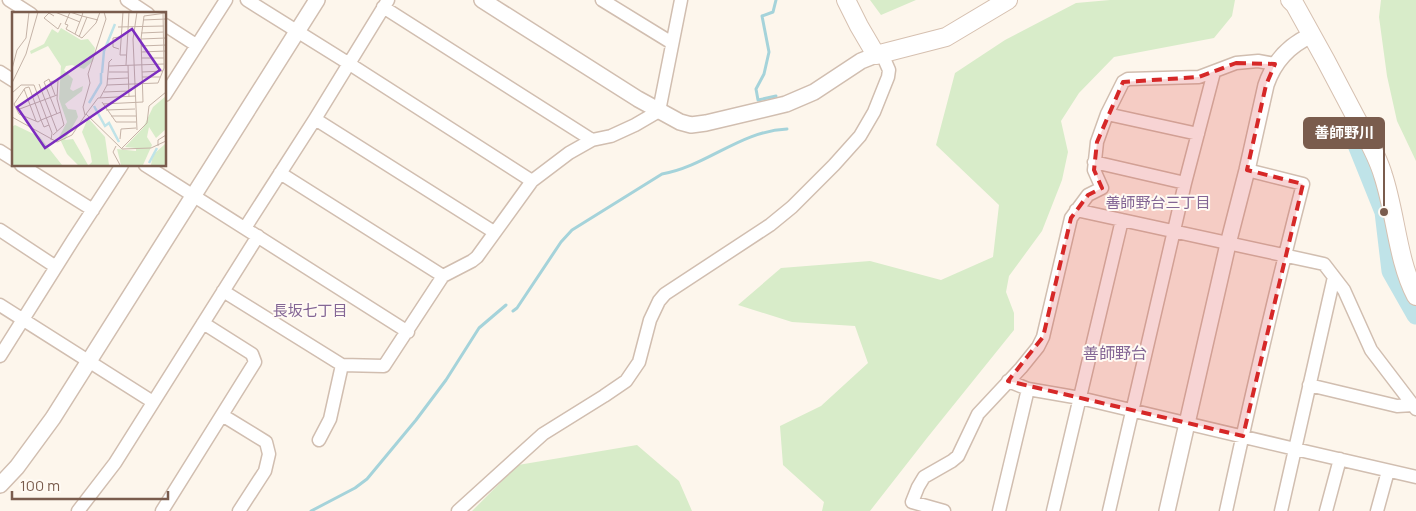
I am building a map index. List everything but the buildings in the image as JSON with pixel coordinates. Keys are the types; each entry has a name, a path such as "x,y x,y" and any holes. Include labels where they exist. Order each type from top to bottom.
{"main road":[{"path":"846,0 859,26 879,54 946,37 1008,0"},
{"path":"1290,0 1295,5 1312,35 1369,142 1383,173 1393,210 1403,261 1416,296"}],"street":[{"path":"9,0 28,12"},
{"path":"127,0 145,12"},
{"path":"166,93 226,0"},
{"path":"247,0 532,181"},
{"path":"0,485 17,467 90,361 317,0"},
{"path":"602,0 672,43"},
{"path":"223,291 342,365 384,366 443,276 478,257 532,181 570,153 592,140 612,136 659,111 681,0"},
{"path":"458,511 543,434 626,381 638,362 650,320 659,301 665,294 770,225 792,207 834,165 860,136 877,103 889,70 879,54 861,61 800,99 773,108 691,125 680,122 638,99 487,1"},
{"path":"246,228 386,4 592,140"},
{"path":"166,26 196,45"},
{"path":"1167,511 1266,84 1275,64 1282,55 1312,35"},
{"path":"944,511 912,502 924,477 958,456 978,414 1038,347 1043,337 1071,218 1088,194 1102,188 1094,170 1097,142 1123,82 1128,79 1199,77 1236,63 1258,61 1275,64"},
{"path":"0,72 12,80"},
{"path":"1109,511 1185,183 1214,72"},
{"path":"1108,114 1198,134"},
{"path":"315,119 494,232"},
{"path":"0,151 12,159"},
{"path":"1094,162 1185,183"},
{"path":"23,166 92,210"},
{"path":"0,356 121,166"},
{"path":"147,166 408,332"},
{"path":"1226,511 1284,256 1303,184 1247,170"},
{"path":"280,173 443,276"},
{"path":"1076,210 1324,264 1344,290 1371,350 1414,407"},
{"path":"1053,511 1122,220"},
{"path":"0,230 56,267"},
{"path":"78,511 115,463 258,236"},
{"path":"1280,511 1334,277"},
{"path":"0,305 153,402"},
{"path":"162,511 255,362 252,354 203,323"},
{"path":"319,440 330,420 342,365"},
{"path":"1008,381 1028,389 1080,398 1416,477"},
{"path":"1309,385 1397,406 1414,407"},
{"path":"999,511 1028,389"},
{"path":"222,415 266,442 269,454 265,471 240,511"},
{"path":"1326,511 1340,459"},
{"path":"1377,511 1388,471"}],"highlighted area":[{"path":"1236,63 1275,64 1266,85 1247,170 1303,184 1243,436 1008,381 1043,337 1071,218 1088,195 1102,188 1094,170 1097,142 1123,82 1199,77"}],"green space":[{"path":"870,0 916,0 881,15"},
{"path":"1110,0 1235,0 1232,16 1214,38 1114,57 1079,93 1061,121 1068,152 1062,180 1042,231 1009,276 1006,292 1014,313 1014,330 870,511 822,511 824,502 783,465 780,426 821,406 868,363 855,326 792,322 738,305 781,268 870,261 941,280 993,257 999,205 936,145 955,73 1005,40 1076,3"},
{"path":"1381,0 1416,0 1416,161 1397,121 1387,76 1379,17"},
{"path":"637,445 679,481 692,511 472,511 518,465"}],"waterway":[{"path":"776,0 773,12 762,16 769,52 764,74 756,89 758,100 776,96"},
{"path":"513,311 517,308 561,242 572,230 662,174 694,164 754,136 770,131 787,129"},
{"path":"1353,135 1384,212 1391,271 1416,315"},
{"path":"311,511 355,488 367,479 416,420 446,380 479,328 506,305"}],"place":[{"name":"善師野川","path":"1384,212"}],"district":[{"name":"善師野台三丁目","path":"1158,202"},
{"name":"長坂七丁目","path":"310,310"},
{"name":"善師野台","path":"1115,353"}]}
